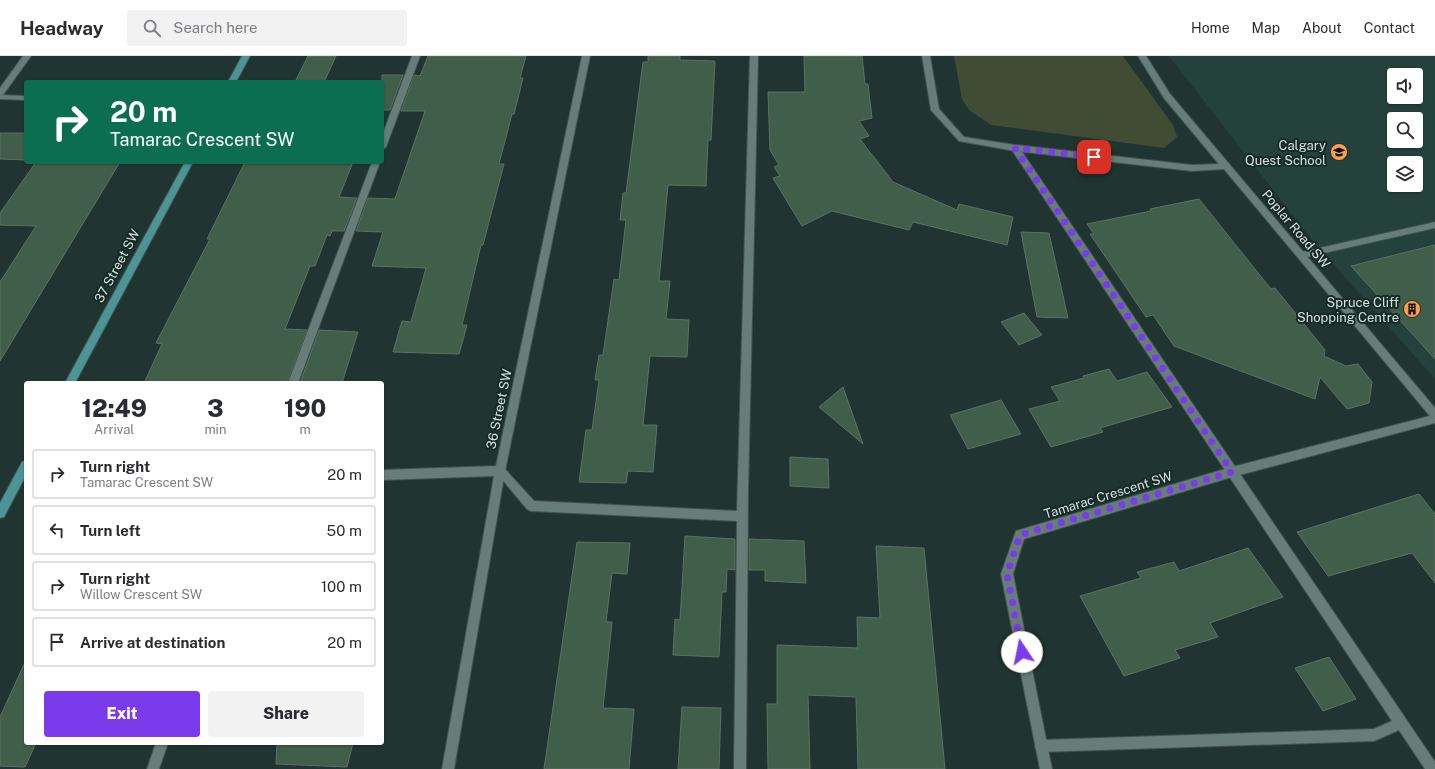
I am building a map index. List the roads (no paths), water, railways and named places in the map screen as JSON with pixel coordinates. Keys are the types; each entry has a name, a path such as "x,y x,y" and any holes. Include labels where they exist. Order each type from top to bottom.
{"street":[{"path":"0,93 28,56"},
{"path":"233,80 246,56"},
{"path":"384,142 416,56"},
{"name":"36 Street SW","path":"448,769 500,470 586,56"},
{"path":"740,769 743,516 754,56"},
{"path":"926,56 935,110 962,139 1015,148 1192,168 1225,166"},
{"name":"Poplar Road SW","path":"1142,56 1167,96 1435,415"},
{"path":"0,97 24,98"},
{"path":"1015,148 1432,769"},
{"name":"37 Street SW","path":"71,381 188,164"},
{"path":"295,381 375,164"},
{"path":"1302,255 1435,225"},
{"name":"Tamarac Crescent SW","path":"1046,769 1007,574 1020,535 1232,472 1435,419"},
{"path":"0,513 24,470"},
{"path":"384,474 500,470 531,506 743,516"},
{"path":"1041,746 1374,735 1401,724"},
{"path":"153,769 161,745"}],"place":[{"name":"Calgary Quest School","path":"1339,152"},
{"name":"Spruce Cliff Shopping Centre","path":"1412,309"}]}
